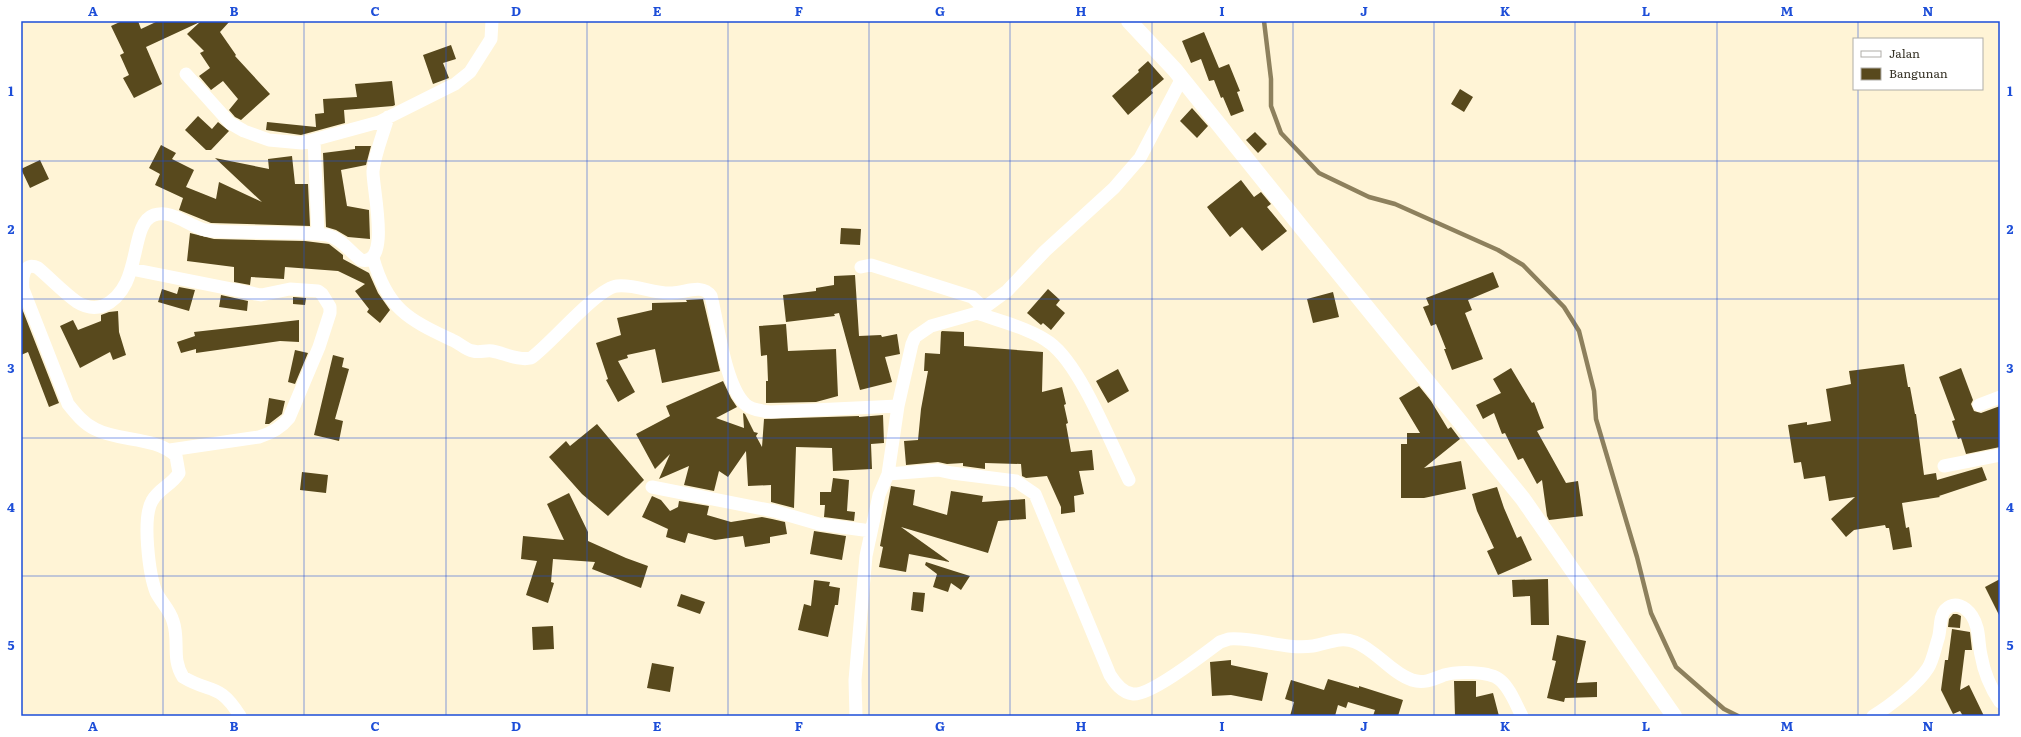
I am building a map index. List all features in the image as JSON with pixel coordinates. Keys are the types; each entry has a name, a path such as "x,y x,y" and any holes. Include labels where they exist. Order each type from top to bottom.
{"street":[{"path":"186,74 220,114 230,123 244,131 269,140 302,143 379,122 455,84 470,72 491,39 492,21"},
{"path":"1129,21 1182,78 1523,499 1674,716"},
{"path":"856,716 855,680 866,556 879,495 888,474 898,406 912,344 915,337 931,326 981,310 1007,291 1040,256 1114,188 1140,158 1182,78"},
{"path":"388,117 374,161 373,172 379,217 378,236 374,258 383,288 403,313 424,327 460,343 469,350 476,352 490,351 522,359 531,358 602,294 616,286 671,293 702,289 708,291 712,296 731,382 738,396 746,405 758,410 771,412 898,406"},
{"path":"314,140 318,234"},
{"path":"240,716 228,698 221,692 183,678 176,662 174,621 157,594 153,582 148,558 148,513 150,503 156,494 176,479 179,473 176,456 170,450 162,447 95,430 80,418 68,404 23,289 23,272 27,268 34,266 78,302 88,307 98,308 110,303 120,295 127,284 141,231 146,221 152,215 163,213 169,214 205,230 318,234 335,237 361,260 366,261 374,258"},
{"path":"861,267 871,265 972,297 981,310 1051,343 1061,353 1078,377 1128,480"},
{"path":"130,269 261,295 274,294 290,289 318,292 326,299 330,307 330,314 319,347 289,418 283,426 270,434 259,437 170,450"},
{"path":"1979,404 2000,397"},
{"path":"1944,466 2000,455"},
{"path":"888,474 938,470 1016,481 1027,487 1034,494 1110,675 1125,692 1132,694 1148,691 1220,642 1229,639 1296,646 1313,646 1344,640 1353,641 1365,647 1402,674 1419,682 1427,681 1456,671 1495,677 1503,683 1522,716"},
{"path":"652,487 774,511 819,524 871,531"},
{"path":"1873,716 1917,681 1928,668 1939,636 1942,614 1949,607 1956,604 1964,606 1972,616 1978,629 1981,655 1988,683 2000,702"}],"building":[{"path":"122,21 138,21 141,29 158,21 230,21 220,32 236,55 235,56 270,94 241,120 235,117 229,110 238,99 223,81 211,90 199,76 210,68 200,53 204,51 187,34 200,22 146,47 162,84 134,98 123,78 129,75 120,55 124,53 111,26"},
{"path":"1204,32 1219,68 1229,64 1240,91 1237,92 1244,111 1231,116 1223,97 1221,98 1214,80 1209,81 1201,59 1191,63 1182,41"},
{"path":"451,45 456,59 443,63 449,78 433,84 423,55"},
{"path":"1148,61 1164,79 1151,90 1153,93 1128,115 1112,96 1139,72 1138,70"},
{"path":"392,81 395,105 393,106 344,110 345,123 301,135 266,130 267,122 316,127 315,114 324,113 323,99 357,97 355,84"},
{"path":"1460,89 1473,97 1464,112 1451,104"},
{"path":"1192,108 1208,126 1197,138 1180,121"},
{"path":"198,116 212,129 218,122 229,131 211,150 206,150 185,130"},
{"path":"1255,132 1267,144 1258,153 1246,140"},
{"path":"161,145 176,153 172,159 194,170 186,187 216,199 219,182 262,202 215,158 269,169 268,159 292,156 295,184 308,184 310,226 211,223 179,210 183,198 155,185 160,174 149,168"},
{"path":"355,146 371,146 366,165 341,170 347,206 369,210 370,239 348,237 336,230 326,227 323,153 355,149"},
{"path":"40,160 49,179 30,188 21,169"},
{"path":"1241,180 1254,197 1261,192 1271,204 1267,207 1287,231 1262,251 1242,227 1230,237 1207,207"},
{"path":"841,228 861,229 860,245 840,244"},
{"path":"190,233 214,239 305,241 329,244 343,255 343,259 369,273 378,293 390,310 380,323 367,312 369,309 355,291 365,284 338,271 285,267 284,279 251,277 250,285 234,282 234,267 187,261"},
{"path":"1493,272 1499,287 1468,300 1472,310 1465,313 1483,359 1452,370 1444,349 1446,349 1436,324 1431,326 1423,307 1429,305 1426,298"},
{"path":"855,275 859,336 881,335 882,337 897,334 900,354 885,357 892,382 860,390 839,313 834,314 835,316 786,322 783,295 816,291 816,288 834,285 834,276"},
{"path":"179,287 195,290 189,311 158,302 162,289 177,294"},
{"path":"1048,289 1060,300 1056,305 1065,313 1051,330 1043,323 1041,325 1027,313"},
{"path":"1333,292 1339,317 1313,323 1307,299"},
{"path":"221,295 248,301 247,311 219,307"},
{"path":"293,297 306,298 305,305 293,304"},
{"path":"703,299 720,371 662,383 655,349 627,355 628,358 618,361 635,392 618,402 606,380 608,379 596,343 621,335 617,318 652,310 652,303 687,302 686,300"},
{"path":"21,306 59,403 49,407 28,352 21,355"},
{"path":"118,311 119,332 126,355 113,360 110,352 80,368 60,326 73,320 78,330 101,321 101,315"},
{"path":"299,320 299,342 280,341 196,353 196,349 181,353 177,342 195,336 194,332"},
{"path":"786,324 788,351 836,349 838,396 816,402 766,403 766,381 768,381 767,355 761,356 759,326"},
{"path":"942,331 964,332 964,346 1043,352 1042,392 1062,387 1066,404 1064,405 1068,423 1066,424 1071,452 1092,450 1094,470 1079,471 1084,494 1074,496 1075,512 1061,514 1061,507 1047,476 1026,478 1022,476 1021,464 985,463 985,469 963,466 963,463 947,464 938,462 906,465 904,441 918,440 921,409 928,371 924,371 925,353 940,354"},
{"path":"295,350 308,353 295,384 288,382"},
{"path":"333,355 344,358 342,367 349,369 335,419 343,421 339,441 314,435"},
{"path":"1904,364 1908,387 1910,387 1916,414 1924,475 1936,473 1937,480 1982,467 1987,480 1939,496 1940,497 1902,503 1906,528 1909,527 1912,547 1893,550 1889,528 1886,528 1885,525 1854,530 1846,537 1831,519 1855,497 1829,501 1825,476 1804,479 1801,462 1794,463 1788,425 1807,422 1807,425 1831,421 1826,389 1851,384 1849,371"},
{"path":"1511,368 1532,403 1534,402 1544,428 1537,431 1566,483 1578,481 1583,516 1549,520 1547,516 1542,480 1537,484 1523,458 1518,460 1505,433 1502,434 1494,413 1483,419 1476,405 1501,393 1493,379"},
{"path":"1961,368 1973,400 1971,404 1974,411 1981,413 2000,406 2000,447 1966,454 1961,438 1958,439 1952,421 1955,420 1939,377"},
{"path":"1118,369 1129,391 1108,403 1096,381"},
{"path":"723,381 737,407 716,418 744,428 743,413 745,414 754,432 758,433 756,436 762,447 764,419 883,415 884,443 871,444 872,469 833,471 832,448 796,447 794,508 771,502 771,485 748,486 746,451 728,477 719,471 714,491 684,485 689,466 659,479 670,454 655,469 636,434 670,416 666,406"},
{"path":"1419,386 1431,401 1448,429 1451,427 1460,439 1424,468 1461,461 1466,489 1424,498 1401,498 1401,444 1407,444 1407,433 1420,433 1399,398"},
{"path":"269,398 285,401 282,414 269,424 265,424"},
{"path":"597,424 644,480 608,516 582,494 549,457 566,441 570,446"},
{"path":"302,472 328,475 326,493 300,490"},
{"path":"833,478 849,480 847,511 855,512 854,521 824,517 825,505 820,505 820,492 831,492"},
{"path":"891,486 915,490 913,505 947,515 951,491 983,496 982,502 1025,499 1026,519 998,521 988,553 901,527 950,562 909,554 906,572 879,567 883,547 880,546"},
{"path":"1497,487 1517,538 1521,536 1532,560 1498,575 1487,551 1494,548 1477,511 1472,494"},
{"path":"569,493 588,532 588,541 648,566 641,588 592,569 595,562 553,559 551,582 554,583 548,603 526,595 537,561 521,559 523,536 564,540 547,504"},
{"path":"652,496 661,500 670,511 678,507 679,501 709,506 707,515 731,522 762,517 785,522 787,534 770,537 770,543 745,547 743,536 715,540 688,533 685,543 666,537 668,529 642,517"},
{"path":"814,531 846,536 842,560 810,554"},
{"path":"926,562 970,576 961,590 951,583 948,592 933,587 937,574 925,565"},
{"path":"1548,579 1549,625 1531,625 1530,596 1513,597 1512,580"},
{"path":"2000,579 2000,617 1985,587"},
{"path":"814,580 830,582 829,586 840,588 838,605 835,605 828,637 798,630 804,604 811,606"},
{"path":"913,592 925,593 923,612 911,610"},
{"path":"681,594 705,602 700,614 677,606"},
{"path":"1953,614 1961,616 1960,628 1948,627 1949,619"},
{"path":"553,626 554,649 533,650 532,627"},
{"path":"1952,629 1970,632 1972,650 1965,650 1960,690 1969,685 1984,716 1963,716 1960,711 1953,714 1941,690 1945,660 1948,660"},
{"path":"1557,635 1586,641 1577,683 1597,682 1597,697 1565,698 1564,702 1547,698 1556,661 1552,660"},
{"path":"1231,660 1231,665 1268,673 1262,701 1231,695 1212,696 1210,662"},
{"path":"652,663 674,667 670,692 647,688"},
{"path":"1328,679 1359,688 1359,686 1403,700 1398,716 1373,716 1375,710 1348,702 1346,708 1338,705 1335,716 1290,716 1294,702 1285,699 1291,680 1324,690"},
{"path":"1454,681 1476,681 1476,697 1493,693 1499,716 1455,716"}],"waterway":[{"path":"1264,21 1271,79 1271,106 1281,133 1319,173 1369,197 1395,204 1498,250 1523,265 1564,307 1579,331 1594,391 1596,419 1637,557 1651,613 1676,667 1724,709 1738,716"}]}
